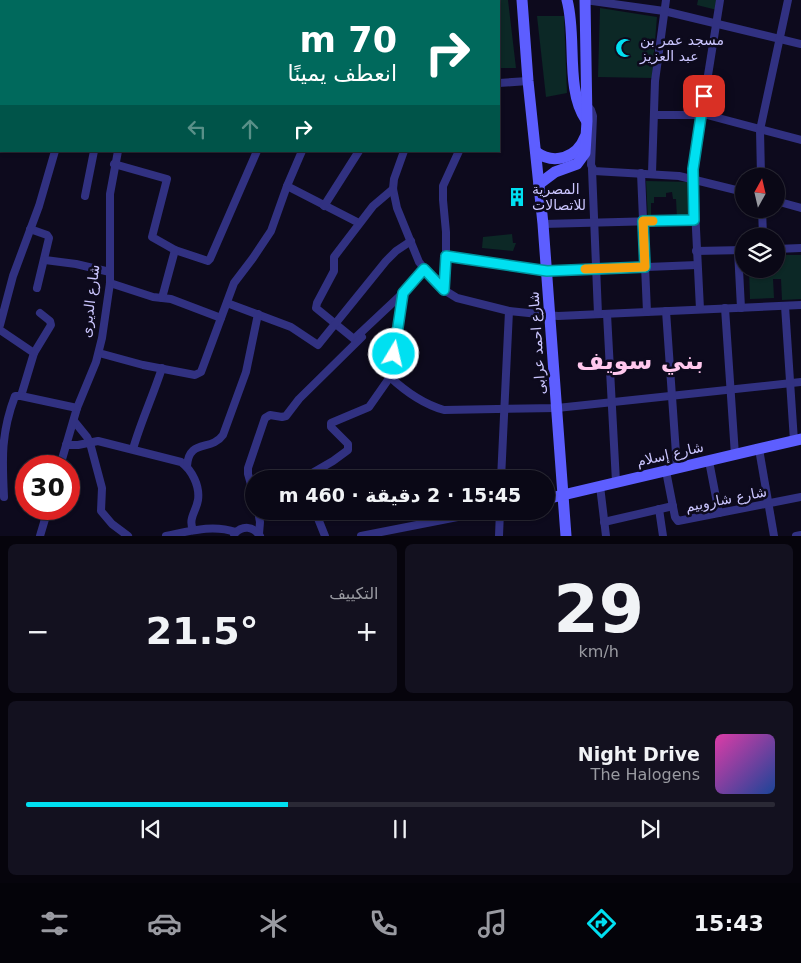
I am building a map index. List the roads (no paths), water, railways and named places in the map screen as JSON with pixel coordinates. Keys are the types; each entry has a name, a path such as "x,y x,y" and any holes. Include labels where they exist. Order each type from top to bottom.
{"main road":[{"name":"شارع احمد عرابى","path":"522,0 528,82 547,271 566,536"},
{"path":"567,0 571,19 575,92 579,108 587,121"},
{"path":"539,184 549,175 572,166 580,160 586,149 585,0"},
{"path":"536,152 551,158 566,157 580,148 586,134"},
{"name":"شارع إسلام","path":"555,497 797,440"}],"street":[{"path":"585,0 664,11 801,44"},
{"path":"652,173 656,74 666,0"},
{"path":"700,310 692,178 720,0"},
{"path":"760,168 760,130 788,0"},
{"path":"500,83 528,82"},
{"path":"587,105 593,116 591,165 598,314"},
{"path":"654,115 701,114 801,140"},
{"path":"0,325 12,276 30,229 55,152"},
{"path":"85,196 94,152"},
{"name":"شارع الديرى","path":"63,455 77,408 98,353 110,283 110,194 118,152"},
{"path":"114,164 167,179 152,236 175,250 207,261 210,259 257,152"},
{"path":"98,353 196,375 202,372 234,283 271,231 302,152"},
{"path":"324,206 358,152"},
{"path":"444,290 446,232 443,200 444,186 459,152"},
{"path":"403,154 394,179 393,189 396,208 419,262 444,290 457,298 509,311 550,316 801,305"},
{"path":"592,169 598,172 652,173 692,178 735,190"},
{"path":"641,173 647,312"},
{"path":"287,186 359,223"},
{"path":"393,189 378,199 334,257 334,271 315,306 318,311 336,323 354,339 403,293"},
{"path":"785,204 801,208"},
{"path":"543,224 694,220"},
{"path":"30,229 48,236 49,241 38,288"},
{"path":"227,302 291,326 316,345 320,344 386,261 396,251 411,241"},
{"path":"785,249 801,248"},
{"path":"162,298 175,250"},
{"path":"696,252 735,250"},
{"path":"446,256 547,271 697,265"},
{"path":"45,260 76,264 110,272"},
{"path":"248,470 266,418 270,415 286,416 299,399 354,345 424,269"},
{"path":"741,278 741,308"},
{"path":"110,283 153,297 171,298 221,318"},
{"path":"318,470 348,450 348,444 332,427 331,422 369,407 390,377 403,293"},
{"path":"785,306 790,384 797,440"},
{"path":"725,308 735,454"},
{"path":"501,470 509,311"},
{"name":"شارع شاروبيم","path":"666,311 672,396 671,470 675,517 678,521 801,498"},
{"path":"21,396 34,353 51,325 50,321 40,313"},
{"path":"187,466 187,456 194,449 216,441 223,435 246,372 258,314"},
{"path":"607,314 616,482"},
{"path":"0,330 34,353"},
{"path":"134,449 143,416 153,396 162,368"},
{"path":"390,377 405,392 444,410 557,408 801,382"},
{"path":"4,497 2,454 7,420 16,396 77,408"},
{"path":"74,421 90,442 102,488 101,510 112,524 128,536"},
{"path":"66,445 98,441 181,462 187,466 194,476 198,495 198,502 191,521 193,530"},
{"path":"759,449 774,536"},
{"path":"709,461 719,513"},
{"path":"600,486 606,536"},
{"path":"604,522 673,506"},
{"path":"659,509 663,536"},
{"path":"40,536 45,520"},
{"path":"166,536 213,527 235,534 248,528 259,534 260,520"},
{"path":"319,520 325,536"},
{"path":"361,536 442,520"},
{"path":"499,536 500,520"},
{"path":"796,536 801,535"}],"place":[{"name":"مسجد عمر بن عبد العزيز","path":"625,48"},
{"name":"المصرية للاتصالات","path":"517,197"}],"district":[{"name":"بني سويف","path":"640,361"}]}
